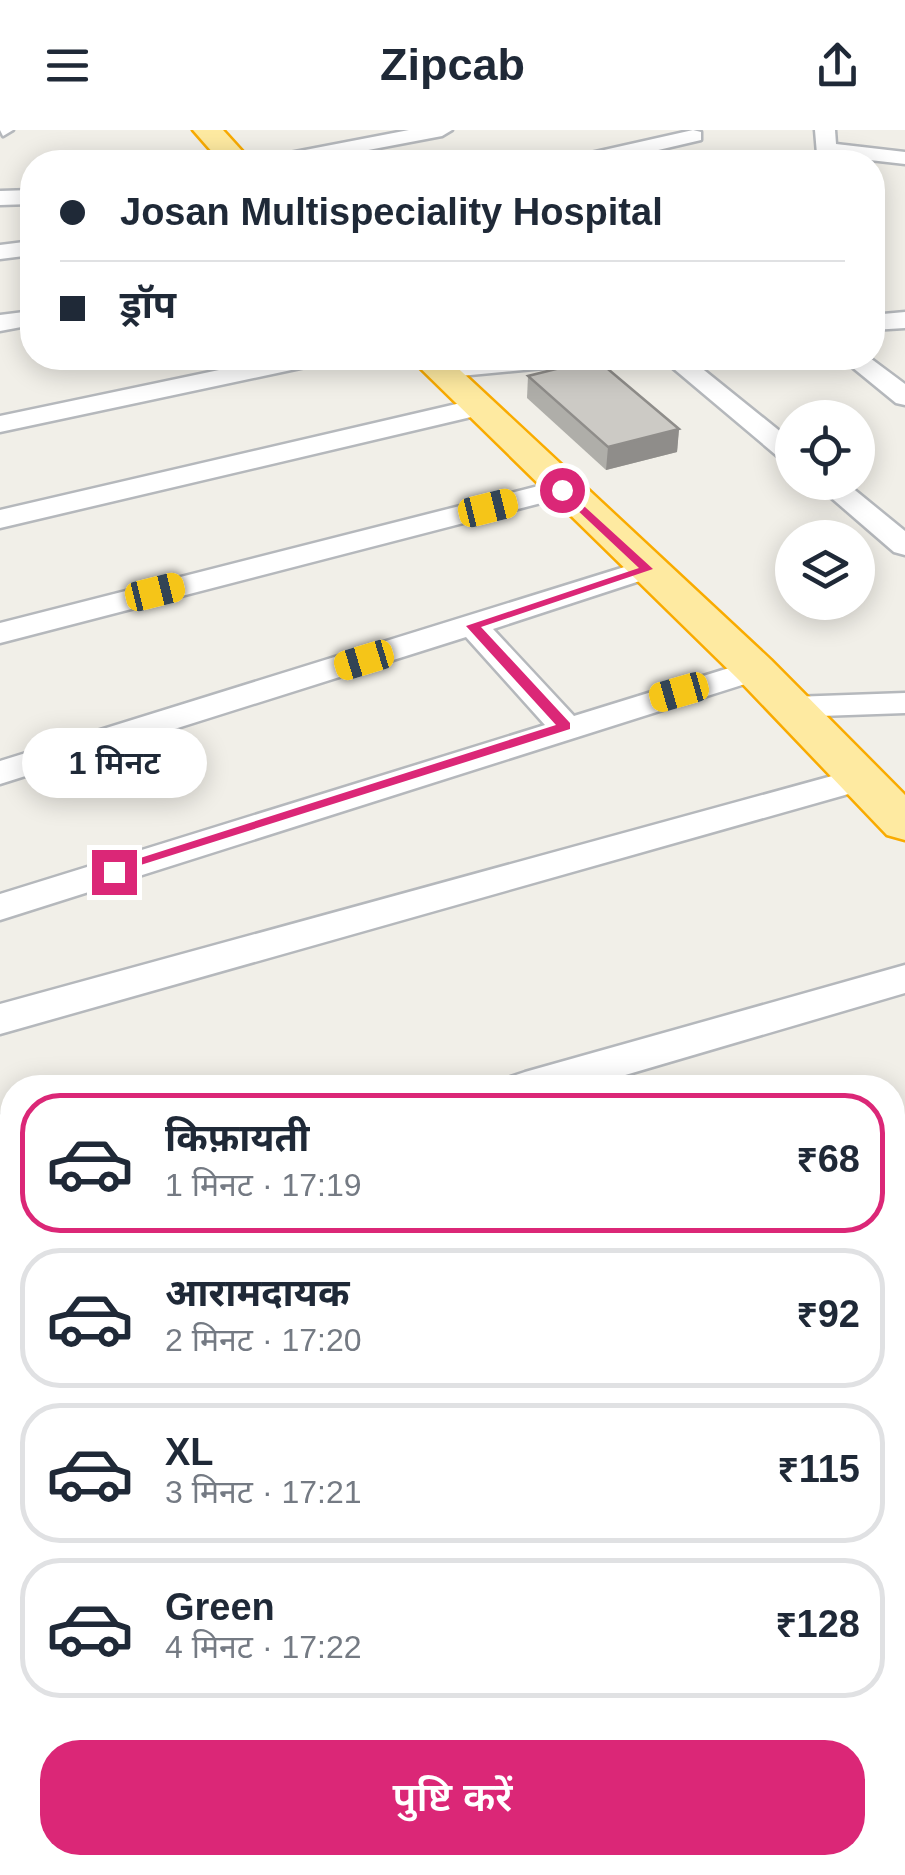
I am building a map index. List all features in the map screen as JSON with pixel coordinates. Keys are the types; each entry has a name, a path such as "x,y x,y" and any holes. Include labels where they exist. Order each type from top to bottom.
{"highway":[{"path":"206,130 225,150"},
{"path":"439,370 755,670 905,824"}],"street":[{"path":"330,150 442,130"},
{"path":"414,132 436,150"},
{"path":"621,150 694,136"},
{"path":"0,424 230,370"},
{"path":"689,370 775,440"},
{"path":"870,370 905,396"},
{"path":"0,519 478,407"},
{"path":"0,633 562,490"},
{"path":"849,500 905,546"},
{"path":"0,773 647,569"},
{"path":"472,626 565,726"},
{"path":"0,908 565,726 755,670"},
{"path":"792,707 905,702"},
{"path":"0,1019 861,778"},
{"path":"570,1075 905,979"}],"building":[{"path":"552,370 609,370 679,429 608,447 528,376"}],"route":[{"path":"114,872 565,726 472,626 647,569 562,490"}]}
